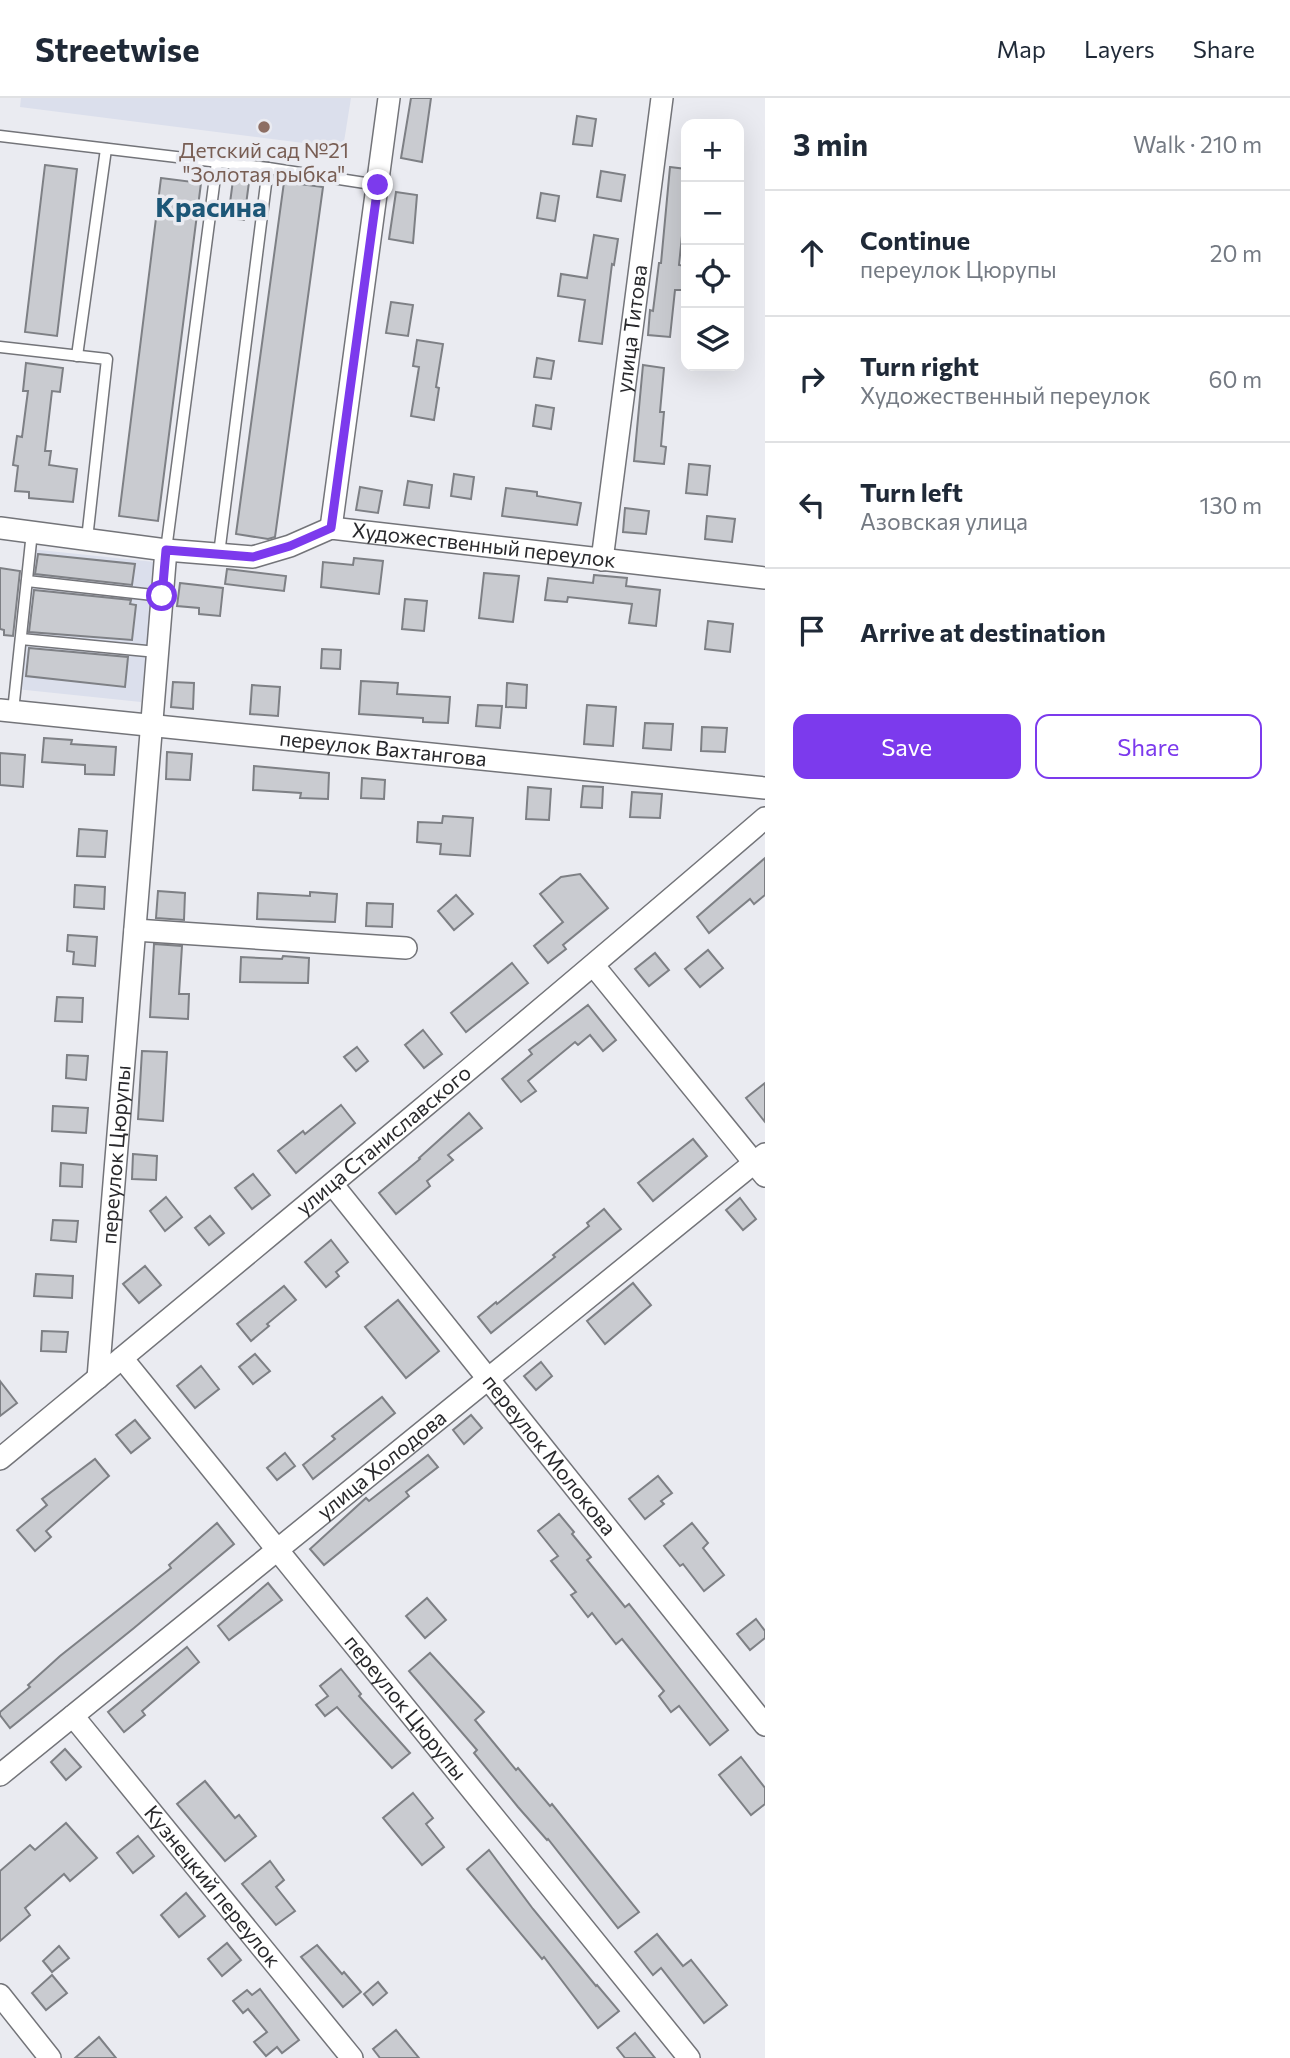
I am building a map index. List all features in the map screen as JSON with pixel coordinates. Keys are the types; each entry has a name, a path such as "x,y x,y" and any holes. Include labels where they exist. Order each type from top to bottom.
{"street":[{"path":"331,528 389,98"},
{"name":"улица Титова","path":"602,560 662,98"},
{"name":"Художественный переулок","path":"0,528 166,550 253,557 290,546 331,528 765,578"},
{"name":"переулок Цюрупы","path":"98,1378 166,550"},
{"name":"переулок Вахтангова","path":"6,711 765,788"},
{"name":"улица Станиславского","path":"0,1459 333,1185 765,818"},
{"path":"135,930 406,948"},
{"path":"594,966 761,1164"},
{"name":"улица Холодова","path":"0,1775 488,1379 761,1164"},
{"name":"переулок Молокова","path":"333,1185 765,1725"},
{"name":"переулок Цюрупы","path":"122,1359 689,2058"},
{"name":"Кузнецкий переулок","path":"73,1716 352,2058"},
{"path":"0,1995 50,2058"}],"lane":[{"path":"0,136 268,168 378,185"},
{"path":"78,356 106,149"},
{"path":"166,550 217,162"},
{"path":"219,554 268,168"},
{"path":"0,347 107,359 87,539"},
{"path":"6,711 21,639 32,532"},
{"path":"27,581 162,596"},
{"path":"21,639 158,652"}],"shaded area":[{"name":"Детский сад №21 \"Золотая рыбка\"","path":"21,98 351,98 343,148 20,107"},
{"path":"30,549 155,562 141,702 16,689"}],"building":[{"path":"411,98 431,98 422,162 401,158"},
{"path":"577,116 596,119 592,146 573,144"},
{"path":"45,165 77,169 57,336 25,332"},
{"path":"670,167 681,168 681,290 675,290 670,337 648,335 650,310 653,311 661,263"},
{"path":"601,171 625,175 621,201 597,197"},
{"path":"161,178 201,183 158,521 119,516"},
{"path":"233,180 249,182 244,220 228,218"},
{"path":"284,182 323,187 275,537 268,539 236,534"},
{"path":"396,192 417,195 413,243 389,239"},
{"path":"541,193 559,196 555,221 537,218"},
{"path":"594,235 618,239 614,265 612,264 602,344 579,341 585,300 558,296 561,274 587,278"},
{"path":"391,302 413,305 408,336 386,333"},
{"path":"417,340 443,344 434,420 411,416 419,367 413,366"},
{"path":"537,358 554,361 551,379 534,377"},
{"path":"26,363 63,368 60,392 52,391 45,451 51,451 49,465 77,469 73,502 29,498 29,492 15,491 18,466 13,465 17,436 22,437 28,391 23,391"},
{"path":"643,365 664,368 660,412 664,412 661,446 666,447 664,464 634,461"},
{"path":"536,405 554,408 551,429 533,426"},
{"path":"689,464 710,466 707,495 686,493"},
{"path":"454,474 474,477 471,499 451,496"},
{"path":"408,481 432,485 429,508 404,505"},
{"path":"360,487 382,491 378,513 356,510"},
{"path":"506,488 537,492 537,496 581,503 577,525 502,516"},
{"path":"625,508 649,511 646,534 623,532"},
{"path":"707,516 735,519 732,542 705,539"},
{"path":"38,554 135,564 132,585 35,574"},
{"path":"354,558 383,561 379,594 321,587 323,562 353,565"},
{"path":"0,568 20,571 13,636 4,635 4,630 0,629"},
{"path":"227,569 286,576 284,591 225,584"},
{"path":"484,573 519,576 513,622 479,618"},
{"path":"594,575 627,578 626,586 660,590 656,626 629,623 632,604 568,597 567,602 545,600 548,578 593,583"},
{"path":"180,583 223,588 220,616 199,614 199,608 177,606"},
{"path":"34,590 131,600 130,604 136,605 132,640 29,632"},
{"path":"405,599 427,601 424,631 402,629"},
{"path":"708,621 733,624 730,652 705,649"},
{"path":"29,648 128,657 125,687 26,676"},
{"path":"322,649 341,650 340,669 321,668"},
{"path":"361,681 398,683 397,694 450,697 448,723 423,722 423,718 359,714"},
{"path":"173,682 194,683 193,709 171,707"},
{"path":"507,683 527,685 526,708 506,707"},
{"path":"252,685 280,687 278,716 250,714"},
{"path":"478,705 502,706 500,728 476,726"},
{"path":"587,705 616,707 613,746 584,744"},
{"path":"645,723 673,724 671,750 643,748"},
{"path":"702,727 727,728 725,752 701,751"},
{"path":"44,738 72,740 71,744 116,747 114,775 85,774 85,765 42,762"},
{"path":"167,752 192,754 190,780 166,779"},
{"path":"0,753 25,755 23,787 0,785"},
{"path":"254,766 329,773 328,799 300,798 301,793 253,790"},
{"path":"362,778 385,780 384,799 361,798"},
{"path":"583,786 603,787 602,808 581,807"},
{"path":"528,787 551,789 549,820 526,819"},
{"path":"632,792 662,794 660,818 630,817"},
{"path":"443,816 473,818 470,856 440,854 441,844 417,842 418,822 442,823"},
{"path":"79,829 107,831 105,857 77,856"},
{"path":"765,858 765,895 754,904 750,899 709,933 697,917"},
{"path":"580,874 608,908 563,945 566,949 548,963 534,946 563,922 540,894 561,877"},
{"path":"75,885 105,887 104,909 74,907"},
{"path":"158,891 185,893 184,920 156,918"},
{"path":"310,892 337,894 335,922 257,919 258,893 310,896"},
{"path":"456,895 473,914 454,930 438,911"},
{"path":"367,903 393,904 392,927 366,926"},
{"path":"68,935 97,937 95,966 73,964 74,952 67,951"},
{"path":"154,944 182,946 179,994 189,994 188,1019 150,1017"},
{"path":"708,950 723,968 700,987 685,969"},
{"path":"655,953 669,970 649,986 635,969"},
{"path":"283,956 309,958 308,983 240,982 241,957 282,959"},
{"path":"512,963 528,983 466,1032 451,1013"},
{"path":"57,997 83,998 82,1022 55,1021"},
{"path":"588,1005 616,1040 603,1051 590,1035 578,1045 575,1042 528,1081 536,1091 521,1102 502,1079 532,1054 529,1050"},
{"path":"423,1030 442,1054 424,1068 405,1045"},
{"path":"357,1047 368,1061 356,1071 344,1057"},
{"path":"142,1051 167,1052 163,1121 138,1119"},
{"path":"67,1055 88,1056 86,1080 66,1078"},
{"path":"765,1083 765,1122 746,1098"},
{"path":"341,1105 355,1123 296,1173 278,1151 303,1131 305,1134"},
{"path":"53,1106 88,1108 86,1133 52,1131"},
{"path":"469,1113 482,1128 448,1155 453,1160 427,1181 430,1186 396,1214 379,1193"},
{"path":"693,1139 707,1156 653,1201 638,1183"},
{"path":"133,1154 157,1156 156,1180 132,1179"},
{"path":"61,1163 83,1165 82,1187 60,1186"},
{"path":"253,1174 270,1195 252,1209 235,1188"},
{"path":"166,1197 182,1217 165,1231 150,1211"},
{"path":"740,1198 756,1219 743,1230 726,1210"},
{"path":"604,1209 621,1229 491,1333 478,1317 555,1257 553,1255 589,1226 587,1223"},
{"path":"210,1216 224,1233 209,1245 195,1228"},
{"path":"53,1220 78,1221 76,1242 51,1240"},
{"path":"331,1240 348,1262 336,1272 339,1276 326,1287 305,1262"},
{"path":"145,1266 161,1285 139,1303 123,1284"},
{"path":"36,1274 73,1276 72,1298 34,1296"},
{"path":"633,1283 651,1305 605,1344 587,1321"},
{"path":"284,1286 296,1300 251,1341 237,1324"},
{"path":"398,1300 439,1351 406,1378 365,1327"},
{"path":"42,1331 68,1332 66,1352 41,1351"},
{"path":"255,1354 270,1371 253,1384 239,1367"},
{"path":"541,1362 552,1376 536,1390 524,1376"},
{"path":"201,1366 219,1389 195,1408 177,1386"},
{"path":"0,1381 17,1403 0,1416"},
{"path":"382,1397 395,1413 313,1479 303,1465 335,1439 332,1436"},
{"path":"471,1415 482,1428 464,1444 453,1430"},
{"path":"135,1420 150,1438 131,1453 116,1435"},
{"path":"285,1453 295,1466 277,1480 267,1468"},
{"path":"428,1455 438,1467 406,1492 409,1496 324,1565 310,1549 366,1498 369,1501"},
{"path":"95,1459 109,1476 46,1531 51,1537 35,1551 17,1530 47,1505 42,1499"},
{"path":"658,1476 672,1493 661,1501 664,1504 645,1519 629,1499"},
{"path":"559,1514 591,1557 587,1560 625,1607 629,1604 728,1730 710,1745 679,1706 671,1712 659,1696 664,1691 622,1639 616,1644 592,1613 588,1617 571,1595 576,1592 551,1561 558,1556 538,1531"},
{"path":"217,1523 234,1544 10,1728 0,1712 30,1687 28,1685 60,1656 171,1568 169,1565"},
{"path":"692,1523 708,1543 703,1548 724,1575 704,1591 683,1564 680,1566 664,1546"},
{"path":"268,1583 282,1600 229,1640 218,1626"},
{"path":"427,1598 446,1620 425,1638 406,1616"},
{"path":"756,1619 765,1631 765,1638 750,1650 737,1634"},
{"path":"187,1647 199,1662 142,1711 145,1715 124,1732 108,1712"},
{"path":"430,1653 484,1712 475,1720 516,1770 518,1768 550,1806 552,1804 639,1912 618,1928 548,1839 474,1753 477,1750 409,1671"},
{"path":"341,1669 361,1694 359,1696 410,1753 392,1768 337,1707 325,1716 316,1705 328,1696 320,1686"},
{"path":"65,1749 81,1767 66,1780 51,1762"},
{"path":"741,1757 765,1788 765,1804 751,1815 719,1775"},
{"path":"205,1781 235,1818 239,1815 256,1836 225,1861 177,1804"},
{"path":"413,1793 433,1818 426,1824 444,1847 422,1865 383,1818"},
{"path":"66,1823 97,1858 70,1881 64,1874 25,1908 30,1915 0,1941 0,1871 30,1845 35,1850"},
{"path":"138,1836 154,1856 133,1873 117,1853"},
{"path":"489,1850 533,1909 619,2011 598,2028 544,1957 542,1959 467,1869"},
{"path":"270,1861 284,1880 276,1887 295,1911 276,1925 242,1884"},
{"path":"186,1893 205,1916 179,1937 161,1915"},
{"path":"657,1934 683,1966 691,1960 727,2005 704,2023 661,1968 653,1975 635,1952"},
{"path":"227,1943 241,1960 222,1976 208,1959"},
{"path":"317,1945 361,1992 343,2007 301,1957"},
{"path":"59,1946 69,1958 52,1972 43,1961"},
{"path":"52,1975 67,1993 46,2010 32,1993"},
{"path":"378,1982 387,1993 373,2005 364,1994"},
{"path":"260,1989 299,2040 282,2053 277,2047 266,2056 254,2042 267,2032 248,2009 243,2013 233,2001 247,1990 252,1995"},
{"path":"396,2030 419,2058 380,2058 373,2049"},
{"path":"635,2033 655,2058 625,2058 617,2048"},
{"path":"99,2037 116,2058 75,2058"}],"place":[{"name":"Детский сад №21 \"Золотая рыбка\"","path":"264,127"}],"district":[{"name":"Красина","path":"211,207"}],"route":[{"path":"162,596 166,550 253,557 290,546 331,528 378,185"}]}
